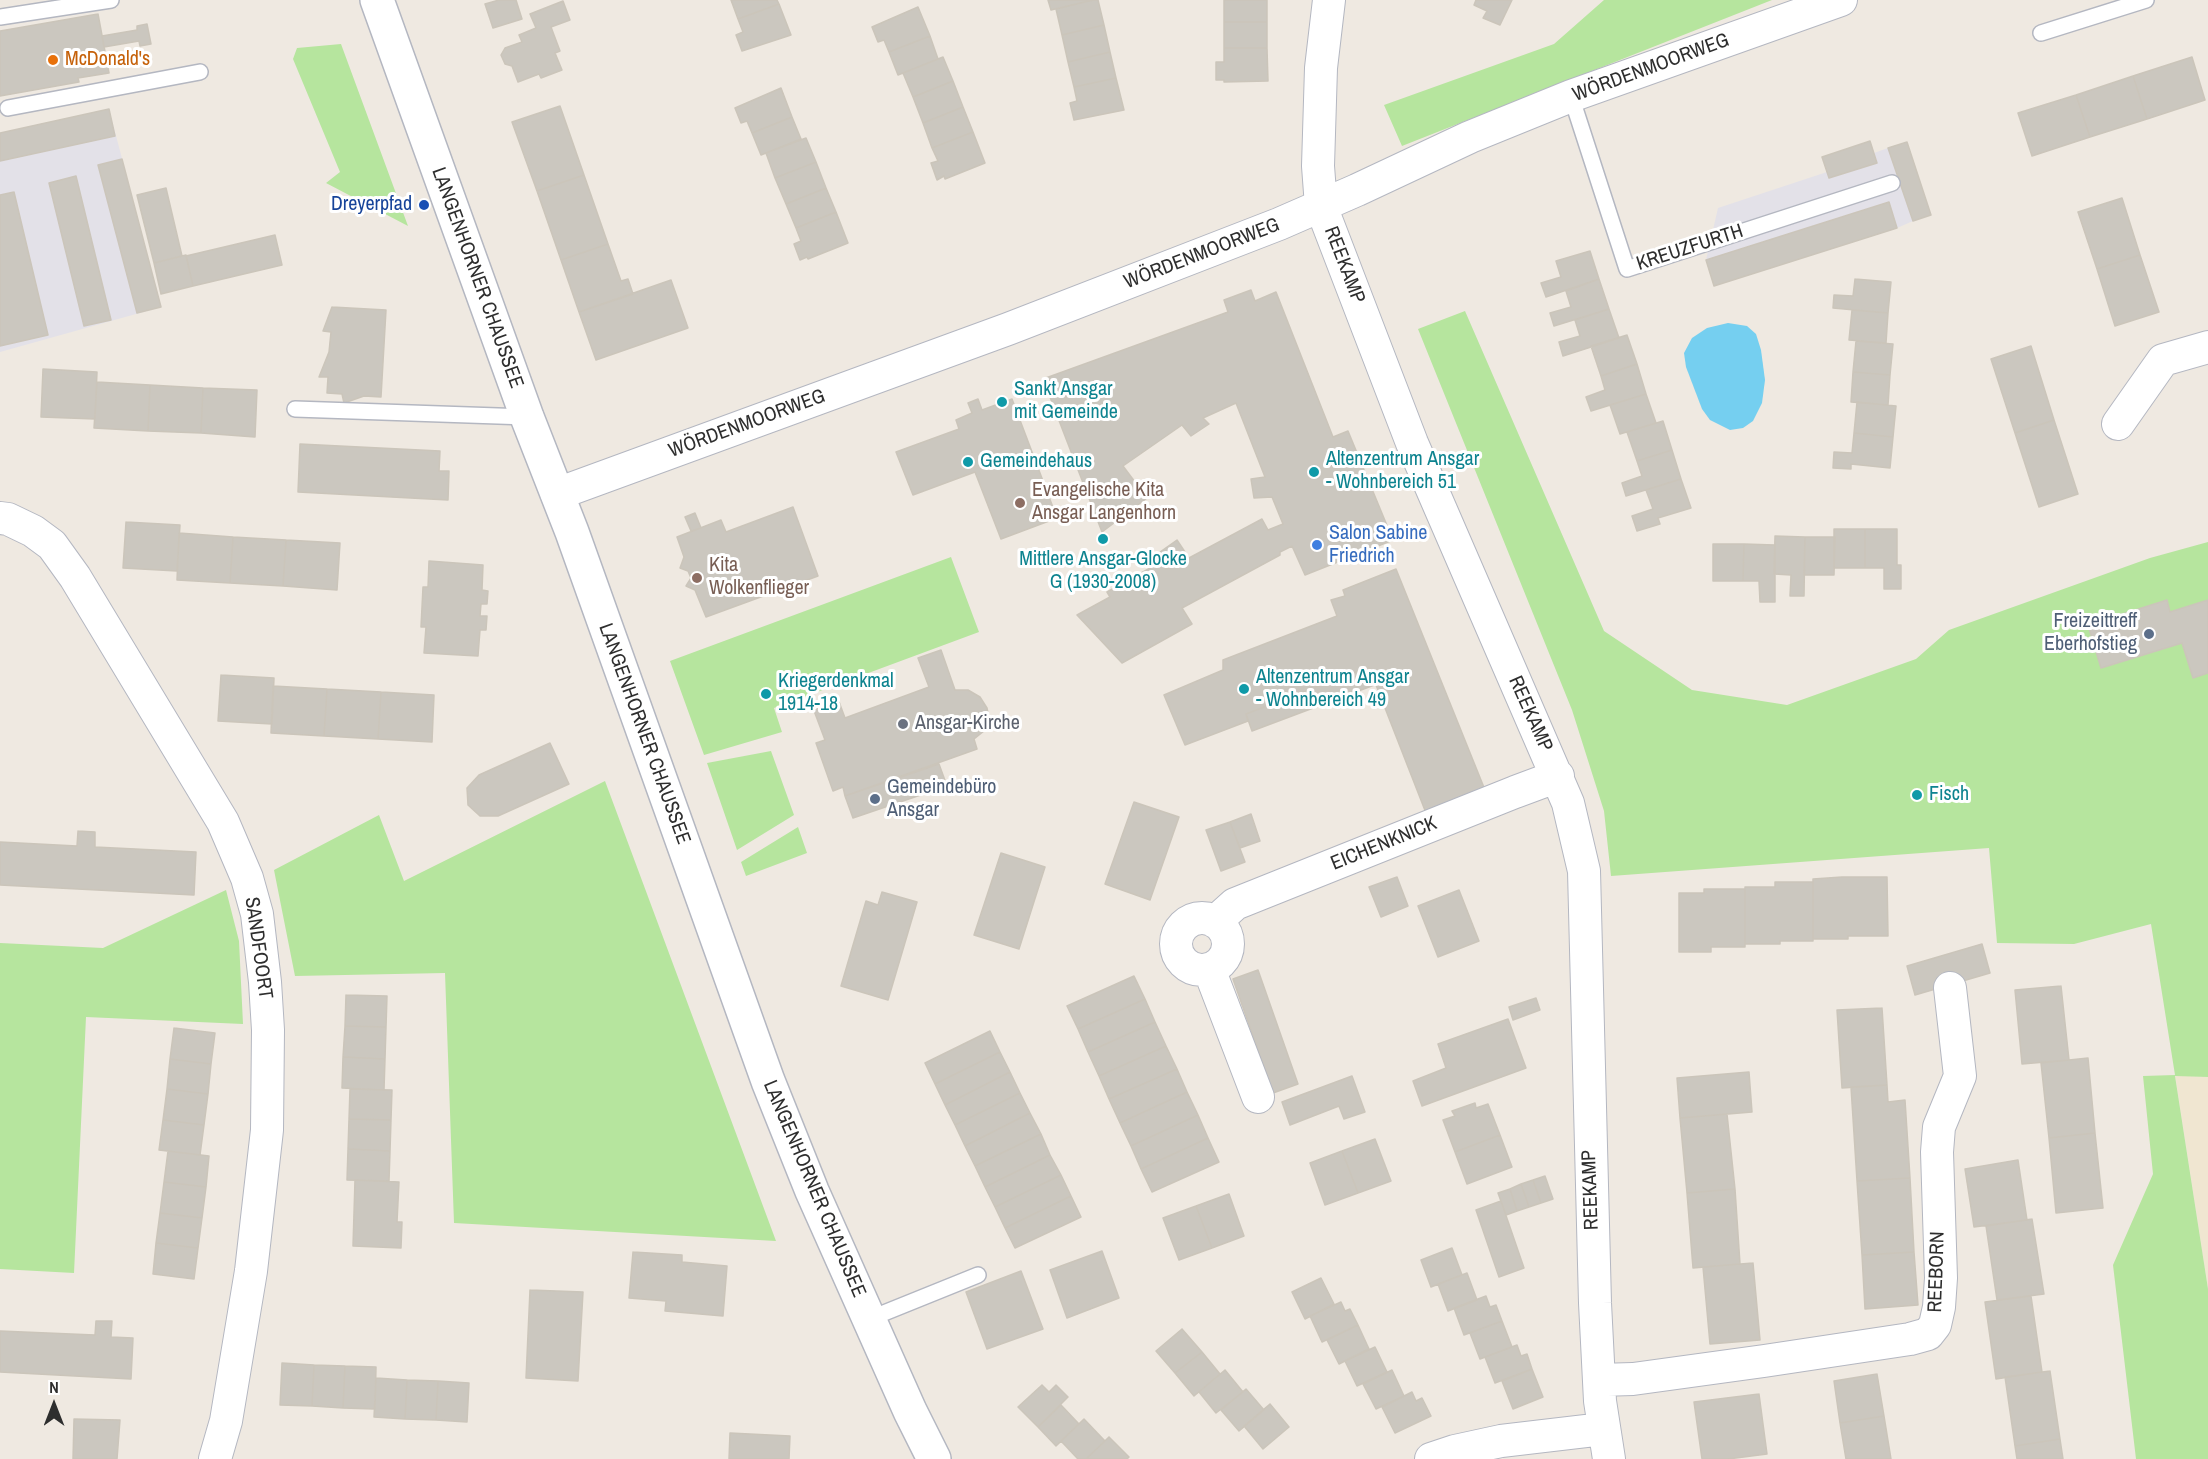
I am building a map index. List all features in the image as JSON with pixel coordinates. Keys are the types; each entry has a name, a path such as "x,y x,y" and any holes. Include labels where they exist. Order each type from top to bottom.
{"main road":[{"name":"LANGENHORNER CHAUSSEE","path":"377,0 768,1081 812,1191 934,1459"}],"street":[{"name":"REEKAMP","path":"1329,0 1321,68 1318,166 1321,206 1412,443 1558,776 1568,802 1584,871 1589,1127 1599,1380 1603,1429 1609,1459"},
{"name":"WÖRDENMOORWEG","path":"557,494 1008,329 1279,224 1470,136 1571,96 1841,0"},
{"path":"2118,424 2163,360 2208,347"},
{"name":"SANDFOORT","path":"0,518 33,531 52,545 75,577 223,822 247,878 257,914 266,982 267,1130 251,1272 226,1421 215,1459"},
{"name":"EICHENKNICK","path":"1215,922 1235,904 1558,776"},
{"path":"1207,919 1215,922 1225,933 1228,947 1222,961 1209,969 1201,970 1185,964 1180,957 1177,941 1179,933 1191,921 1207,919"},
{"path":"1209,969 1258,1097"},
{"name":"REEBORN","path":"1599,1380 1634,1379 1764,1361 1910,1339 1928,1334 1935,1325 1940,1298 1937,1162 1939,1127 1960,1076 1950,988"},
{"path":"1431,1459 1501,1441 1603,1429"}],"lane":[{"path":"0,17 111,0"},
{"path":"2041,33 2146,0"},
{"path":"8,108 200,72"},
{"name":"KREUZFURTH","path":"1571,96 1627,269 1892,183"},
{"path":"295,409 527,417"},
{"path":"869,1319 978,1275"}],"shaded area":[{"path":"109,109 161,307 0,352 0,133"},
{"path":"1888,148 1913,221 1897,228 1888,202 1706,260 1718,208 1827,172 1829,178 1877,162 1874,153"},
{"path":"2175,1075 2208,1077 2208,1289"}],"green space":[{"path":"1604,0 1772,0 1402,146 1384,105 1554,44"},
{"path":"341,44 408,226 326,183 340,172 293,59 297,48"},
{"path":"1465,311 1604,631 1692,690 1787,705 1916,659 1949,630 2150,558 2208,542 2208,1077 2175,1076 2208,1289 2208,1459 2136,1459 2113,1265 2153,1174 2143,1076 2175,1075 2151,924 2074,944 1997,943 1989,848 1611,876 1604,811 1572,710 1418,329"},
{"path":"951,557 979,632 774,708 782,732 704,755 670,661"},
{"path":"771,751 794,815 737,850 707,763"},
{"path":"605,781 776,1241 454,1223 445,973 295,976 274,870 379,815 404,881"},
{"path":"798,827 807,853 746,876 741,862"},
{"path":"226,890 239,941 243,1024 86,1017 74,1273 0,1269 0,943 103,948"}],"water":[{"path":"1728,323 1747,326 1756,334 1761,350 1765,380 1762,403 1753,421 1743,428 1730,430 1710,420 1702,409 1686,367 1684,353 1692,338 1707,328"}],"building":[{"path":"499,0 516,0 522,19 493,28 485,4"},
{"path":"731,0 777,0 779,4 738,19"},
{"path":"1048,0 1093,0 1051,10"},
{"path":"1098,0 1104,25 1062,35 1056,9"},
{"path":"1224,0 1267,0 1267,22 1224,22"},
{"path":"1476,0 1512,0 1500,25 1483,18 1487,11 1474,5"},
{"path":"563,1 570,20 551,27 560,51 555,53 562,70 541,78 539,74 518,82 512,66 505,64 501,55 505,48 522,42 519,35 536,28 530,14"},
{"path":"779,4 791,35 742,51 736,35 743,32 738,19"},
{"path":"918,7 930,36 889,52 884,40 878,42 872,27"},
{"name":"McDonald's","path":"98,14 109,73 78,78 79,82 0,96 0,31"},
{"path":"1224,22 1267,22 1267,48 1224,48"},
{"path":"147,24 151,44 140,46 139,41 104,47 102,36 137,30 137,26"},
{"path":"1104,25 1110,52 1068,62 1062,35"},
{"path":"930,36 938,59 898,75 889,52"},
{"path":"1224,48 1267,48 1268,81 1224,82 1224,80 1216,80 1216,62 1224,62"},
{"path":"1110,52 1116,78 1074,87 1068,62"},
{"path":"943,57 953,81 913,97 903,73"},
{"path":"2192,57 2205,100 2147,119 2133,76"},
{"path":"2133,76 2147,119 2090,137 2076,95"},
{"path":"1116,78 1124,110 1074,120 1070,103 1077,101 1074,87"},
{"path":"953,81 963,107 923,123 913,97"},
{"path":"781,88 792,117 752,133 747,121 741,123 735,108"},
{"path":"2076,95 2090,137 2032,156 2018,113"},
{"path":"560,106 584,175 537,191 512,122"},
{"path":"963,107 973,132 932,148 923,123"},
{"path":"109,109 115,136 0,161 0,133"},
{"path":"792,117 801,139 761,155 752,133"},
{"path":"973,132 985,163 937,180 931,163 938,161 932,148"},
{"path":"806,138 816,162 775,178 766,153"},
{"path":"1870,141 1877,163 1829,178 1822,157"},
{"path":"1907,142 1931,215 1913,221 1888,148"},
{"path":"122,159 161,307 137,313 98,165"},
{"path":"816,162 826,188 786,204 775,178"},
{"path":"584,175 608,244 561,260 537,191"},
{"path":"76,176 111,320 84,326 49,183"},
{"path":"166,188 182,256 154,263 137,195"},
{"path":"826,188 836,212 796,228 786,204"},
{"path":"14,192 48,335 0,346 0,195"},
{"path":"2122,198 2140,255 2097,269 2078,212"},
{"path":"1889,202 1897,228 1714,286 1706,260"},
{"path":"836,212 848,243 800,260 794,244 801,241 796,228"},
{"path":"275,235 282,265 193,286 186,256"},
{"path":"608,244 621,281 628,279 633,294 579,312 561,260"},
{"path":"1590,251 1599,279 1546,297 1541,283 1561,277 1556,261"},
{"path":"186,255 193,286 161,294 154,263"},
{"path":"2140,255 2159,312 2115,326 2097,269"},
{"path":"1599,279 1609,309 1554,326 1550,313 1571,307 1566,291"},
{"path":"1855,279 1891,282 1888,313 1833,308 1834,295 1853,296"},
{"path":"671,280 688,328 596,360 579,312"},
{"name":"Altenzentrum Ansgar - Wohnbereich 51","path":"1251,290 1255,301 1276,292 1333,437 1348,431 1393,540 1305,575 1292,546 1280,552 1280,555 1182,608 1192,624 1122,663 1077,615 1110,597 1107,592 1161,562 1165,569 1170,568 1160,552 1177,540 1189,558 1262,519 1268,530 1283,524 1272,497 1254,498 1251,479 1265,477 1236,403 1203,418 1209,424 1191,436 1182,425 1123,466 1147,498 1102,532 1043,379 1228,312 1224,300"},
{"path":"332,307 386,310 381,397 364,396 344,403 342,394 327,393 328,377 319,377 329,352 331,332 323,331"},
{"path":"1609,309 1619,338 1563,356 1559,342 1580,336 1575,320"},
{"path":"1852,310 1888,313 1886,343 1849,340"},
{"path":"1627,335 1637,364 1601,376 1591,346"},
{"path":"1856,341 1893,344 1890,375 1853,372"},
{"path":"2031,346 2054,420 2015,433 1991,359"},
{"path":"1637,364 1646,394 1591,411 1586,397 1605,390 1601,376"},
{"path":"43,369 97,372 95,419 41,417"},
{"path":"1853,372 1890,375 1888,405 1851,402"},
{"path":"97,382 150,385 148,431 94,428"},
{"path":"150,385 203,388 201,433 148,431"},
{"path":"203,388 257,390 255,437 201,433"},
{"path":"1646,394 1656,423 1620,434 1610,405"},
{"name":"Gemeindehaus","path":"978,399 982,410 1012,399 1057,518 1001,539 975,472 913,495 896,452 959,429 956,420 972,413 968,403"},
{"path":"1857,402 1896,406 1893,437 1854,433"},
{"path":"2054,420 2078,494 2039,507 2015,433"},
{"path":"1663,421 1672,450 1637,461 1627,432"},
{"path":"1854,433 1893,437 1890,468 1851,464 1851,469 1833,468 1834,452 1852,453"},
{"path":"300,444 440,451 439,471 449,471 448,500 298,492"},
{"path":"1672,450 1681,479 1626,496 1622,483 1642,476 1637,461"},
{"path":"1681,479 1691,508 1658,518 1660,524 1637,531 1632,516 1653,509 1646,490"},
{"path":"793,507 818,576 706,617 695,590 686,586 691,578 688,571 680,568 684,557 677,537 721,520 726,532"},
{"path":"695,513 701,528 691,531 685,517"},
{"path":"126,522 180,525 177,571 123,568"},
{"path":"1834,529 1865,529 1865,568 1834,568"},
{"path":"1865,529 1897,529 1897,565 1901,565 1901,589 1884,589 1884,568 1865,568"},
{"path":"179,533 233,537 230,583 177,580"},
{"path":"1775,536 1805,537 1804,596 1790,596 1791,575 1774,574"},
{"path":"233,537 286,540 283,586 230,583"},
{"path":"1805,537 1835,537 1834,575 1804,575"},
{"path":"286,540 340,543 337,590 283,586"},
{"path":"1713,544 1744,544 1743,581 1713,581"},
{"path":"1744,544 1775,545 1775,602 1760,602 1759,581 1743,581"},
{"path":"429,561 483,565 482,590 488,591 487,604 481,604 480,616 487,616 486,630 480,630 478,656 424,653 426,627 421,627 423,587 428,587"},
{"name":"Altenzentrum Ansgar - Wohnbereich 49","path":"1396,569 1485,790 1426,813 1369,667 1246,714 1248,721 1185,745 1164,695 1223,670 1223,660 1337,616 1331,600 1345,596 1343,590"},
{"name":"Freizeittreff Eberhofstieg","path":"2167,600 2170,612 2208,600 2208,673 2193,678 2182,643 2101,668 2088,625"},
{"name":"Ansgar-Kirche","path":"941,650 955,690 968,690 980,697 987,708 989,718 984,731 974,739 977,749 845,796 843,787 833,791 816,743 825,740 813,708 838,699 845,718 929,687 918,658"},
{"path":"1369,667 1377,684 1252,731 1246,714"},
{"path":"221,675 274,678 272,724 218,721"},
{"path":"273,686 327,689 324,736 271,733"},
{"path":"327,689 381,692 378,739 324,736"},
{"path":"381,692 434,695 432,742 378,739"},
{"path":"550,743 569,784 498,816 480,816 468,805 467,788 479,775"},
{"path":"939,764 947,786 853,818 845,796"},
{"path":"1134,802 1179,817 1150,900 1105,884"},
{"path":"1251,814 1260,841 1240,848 1230,822"},
{"path":"1230,822 1245,862 1221,871 1206,830"},
{"path":"78,831 95,832 95,847 196,852 194,895 0,885 0,842 77,846"},
{"path":"1001,853 1045,867 1019,949 974,935"},
{"path":"1397,877 1408,906 1381,917 1369,887"},
{"path":"1887,877 1888,936 1813,939 1813,879"},
{"path":"1775,882 1813,882 1813,941 1745,944 1745,887 1775,887"},
{"path":"1704,889 1745,889 1745,947 1711,947 1711,952 1679,952 1679,893 1704,893"},
{"path":"1459,890 1479,941 1438,957 1418,906"},
{"path":"882,892 917,902 888,1000 841,986 866,901 878,905"},
{"path":"1982,944 1990,973 1915,995 1907,966"},
{"path":"1258,970 1298,1084 1273,1093 1233,979"},
{"path":"1134,976 1145,999 1078,1029 1067,1006"},
{"path":"2061,986 2069,1060 2022,1064 2015,990"},
{"path":"346,995 387,996 386,1027 345,1026"},
{"path":"1536,998 1540,1010 1513,1020 1509,1007"},
{"path":"1145,999 1155,1022 1088,1052 1078,1029"},
{"path":"1882,1008 1887,1085 1842,1088 1837,1010"},
{"path":"1508,1019 1526,1068 1422,1106 1413,1081 1446,1068 1438,1044"},
{"path":"1155,1022 1166,1046 1099,1076 1088,1052"},
{"path":"345,1026 386,1027 385,1059 343,1057"},
{"path":"174,1028 215,1033 211,1064 170,1059"},
{"path":"990,1031 1000,1052 935,1084 925,1063"},
{"path":"1166,1046 1177,1069 1109,1099 1099,1076"},
{"path":"1000,1052 1010,1072 945,1105 935,1084"},
{"path":"343,1057 385,1059 384,1090 342,1088"},
{"path":"2088,1058 2095,1133 2049,1138 2041,1063"},
{"path":"170,1059 211,1064 208,1094 167,1089"},
{"path":"1177,1069 1187,1092 1120,1123 1109,1099"},
{"path":"1010,1072 1020,1093 955,1125 945,1105"},
{"path":"1749,1072 1752,1112 1680,1118 1677,1078"},
{"path":"1352,1076 1365,1112 1344,1119 1339,1106 1290,1125 1282,1102"},
{"path":"1887,1085 1888,1102 1905,1100 1910,1178 1857,1181 1851,1087"},
{"path":"167,1089 208,1094 204,1125 163,1120"},
{"path":"350,1089 392,1090 391,1120 349,1119"},
{"path":"1187,1092 1198,1115 1131,1146 1120,1123"},
{"path":"1020,1093 1030,1113 965,1146 955,1125"},
{"path":"1475,1103 1476,1108 1488,1104 1500,1135 1455,1152 1443,1120 1455,1116 1452,1111"},
{"path":"1030,1113 1041,1134 975,1166 965,1146"},
{"path":"1727,1114 1735,1189 1687,1193 1680,1118"},
{"path":"1198,1115 1208,1138 1141,1169 1131,1146"},
{"path":"349,1119 391,1120 390,1151 348,1149"},
{"path":"163,1120 204,1125 200,1155 159,1150"},
{"path":"2095,1133 2103,1208 2056,1213 2049,1138"},
{"path":"1041,1134 1050,1155 985,1187 975,1166"},
{"path":"1500,1135 1512,1167 1467,1184 1455,1152"},
{"path":"1208,1138 1219,1162 1152,1192 1141,1169"},
{"path":"1375,1139 1391,1181 1358,1193 1342,1151"},
{"path":"348,1149 390,1151 389,1181 347,1180"},
{"path":"168,1151 209,1156 206,1187 164,1182"},
{"path":"1342,1151 1358,1193 1325,1205 1310,1163"},
{"path":"1050,1155 1061,1175 995,1207 985,1187"},
{"path":"2018,1160 2027,1220 1974,1227 1965,1169"},
{"path":"1061,1175 1071,1196 1005,1228 995,1207"},
{"path":"1545,1176 1553,1199 1541,1203 1533,1180"},
{"path":"1910,1178 1914,1252 1862,1255 1857,1181"},
{"path":"355,1180 399,1182 397,1222 402,1222 401,1248 353,1246"},
{"path":"1533,1180 1541,1203 1529,1207 1521,1184"},
{"path":"164,1182 206,1187 202,1218 160,1213"},
{"path":"1521,1184 1529,1207 1517,1211 1510,1189"},
{"path":"1510,1189 1517,1211 1506,1215 1498,1193"},
{"path":"1735,1189 1740,1264 1693,1268 1687,1193"},
{"path":"1229,1194 1244,1236 1212,1248 1196,1206"},
{"path":"1071,1196 1081,1217 1015,1248 1005,1228"},
{"path":"1501,1201 1524,1268 1499,1277 1476,1210"},
{"path":"1196,1206 1212,1248 1179,1260 1163,1218"},
{"path":"160,1213 202,1218 198,1248 156,1243"},
{"path":"2032,1219 2044,1294 1997,1300 1986,1226"},
{"path":"156,1243 198,1248 194,1279 153,1274"},
{"path":"1452,1248 1462,1275 1431,1287 1421,1260"},
{"path":"1102,1251 1119,1298 1067,1318 1050,1270"},
{"path":"633,1252 682,1255 682,1262 727,1266 723,1316 665,1311 666,1301 629,1298"},
{"path":"1914,1252 1918,1305 1865,1309 1862,1255"},
{"path":"1753,1263 1760,1340 1710,1344 1703,1267"},
{"path":"1021,1271 1043,1329 987,1349 966,1292"},
{"path":"1467,1273 1477,1300 1448,1311 1438,1284"},
{"path":"1321,1278 1334,1304 1305,1319 1292,1292"},
{"path":"530,1290 583,1292 578,1381 526,1378"},
{"path":"1486,1296 1490,1307 1496,1305 1502,1321 1464,1335 1454,1308"},
{"path":"2031,1296 2042,1372 1996,1379 1985,1302"},
{"path":"1341,1302 1345,1311 1350,1309 1358,1325 1322,1342 1310,1316"},
{"path":"96,1321 112,1321 111,1337 133,1338 131,1379 0,1372 0,1331 95,1335"},
{"path":"1502,1321 1512,1347 1480,1359 1470,1333"},
{"path":"1358,1325 1369,1349 1339,1364 1327,1340"},
{"path":"1182,1329 1202,1352 1175,1373 1156,1351"},
{"path":"1517,1345 1521,1356 1527,1354 1532,1369 1495,1383 1485,1357"},
{"path":"1375,1347 1387,1372 1357,1386 1345,1361"},
{"path":"1202,1352 1220,1374 1194,1396 1175,1373"},
{"path":"282,1363 314,1365 312,1406 280,1405"},
{"path":"314,1365 345,1366 343,1408 312,1406"},
{"path":"345,1366 376,1367 375,1409 343,1408"},
{"path":"1532,1369 1543,1397 1513,1409 1502,1381"},
{"path":"1225,1370 1243,1392 1216,1413 1199,1392"},
{"path":"1392,1370 1404,1396 1376,1409 1363,1384"},
{"path":"2050,1371 2060,1439 2015,1446 2005,1377"},
{"path":"1877,1374 1884,1416 1840,1423 1834,1381"},
{"path":"376,1378 407,1380 405,1419 374,1417"},
{"path":"407,1380 438,1381 436,1420 405,1419"},
{"path":"438,1381 469,1383 467,1422 436,1420"},
{"path":"1042,1385 1049,1392 1056,1385 1068,1397 1038,1427 1018,1407"},
{"path":"1246,1389 1264,1410 1239,1431 1221,1410"},
{"path":"1412,1392 1416,1401 1422,1398 1431,1416 1395,1433 1382,1407"},
{"path":"1759,1394 1767,1454 1728,1459 1702,1459 1694,1402"},
{"path":"1270,1404 1289,1427 1263,1449 1244,1426"},
{"path":"1061,1405 1079,1424 1056,1446 1038,1427"},
{"path":"1884,1416 1891,1459 1846,1459 1840,1423"},
{"path":"74,1419 120,1420 117,1459 73,1459"},
{"path":"1084,1419 1105,1441 1086,1459 1078,1459 1061,1441"},
{"path":"730,1433 790,1436 789,1459 729,1459"},
{"path":"1109,1437 1129,1457 1127,1459 1086,1459"},
{"path":"2060,1439 2063,1459 2017,1459 2015,1446"}],"place":[{"name":"McDonald's","path":"53,60"},
{"name":"Dreyerpfad","path":"424,205"},
{"name":"Sankt Ansgar mit Gemeinde","path":"1002,402"},
{"name":"Gemeindehaus","path":"968,462"},
{"name":"Altenzentrum Ansgar - Wohnbereich 51","path":"1314,472"},
{"name":"Evangelische Kita Ansgar Langenhorn","path":"1020,503"},
{"name":"Mittlere Ansgar-Glocke G (1930-2008)","path":"1103,539"},
{"name":"Salon Sabine Friedrich","path":"1317,545"},
{"name":"Kita Wolkenflieger","path":"697,578"},
{"name":"Freizeittreff Eberhofstieg","path":"2149,634"},
{"name":"Altenzentrum Ansgar - Wohnbereich 49","path":"1244,689"},
{"name":"Kriegerdenkmal 1914-18","path":"766,694"},
{"name":"Ansgar-Kirche","path":"903,724"},
{"name":"Fisch","path":"1917,795"},
{"name":"Gemeindebüro Ansgar","path":"875,799"}]}
